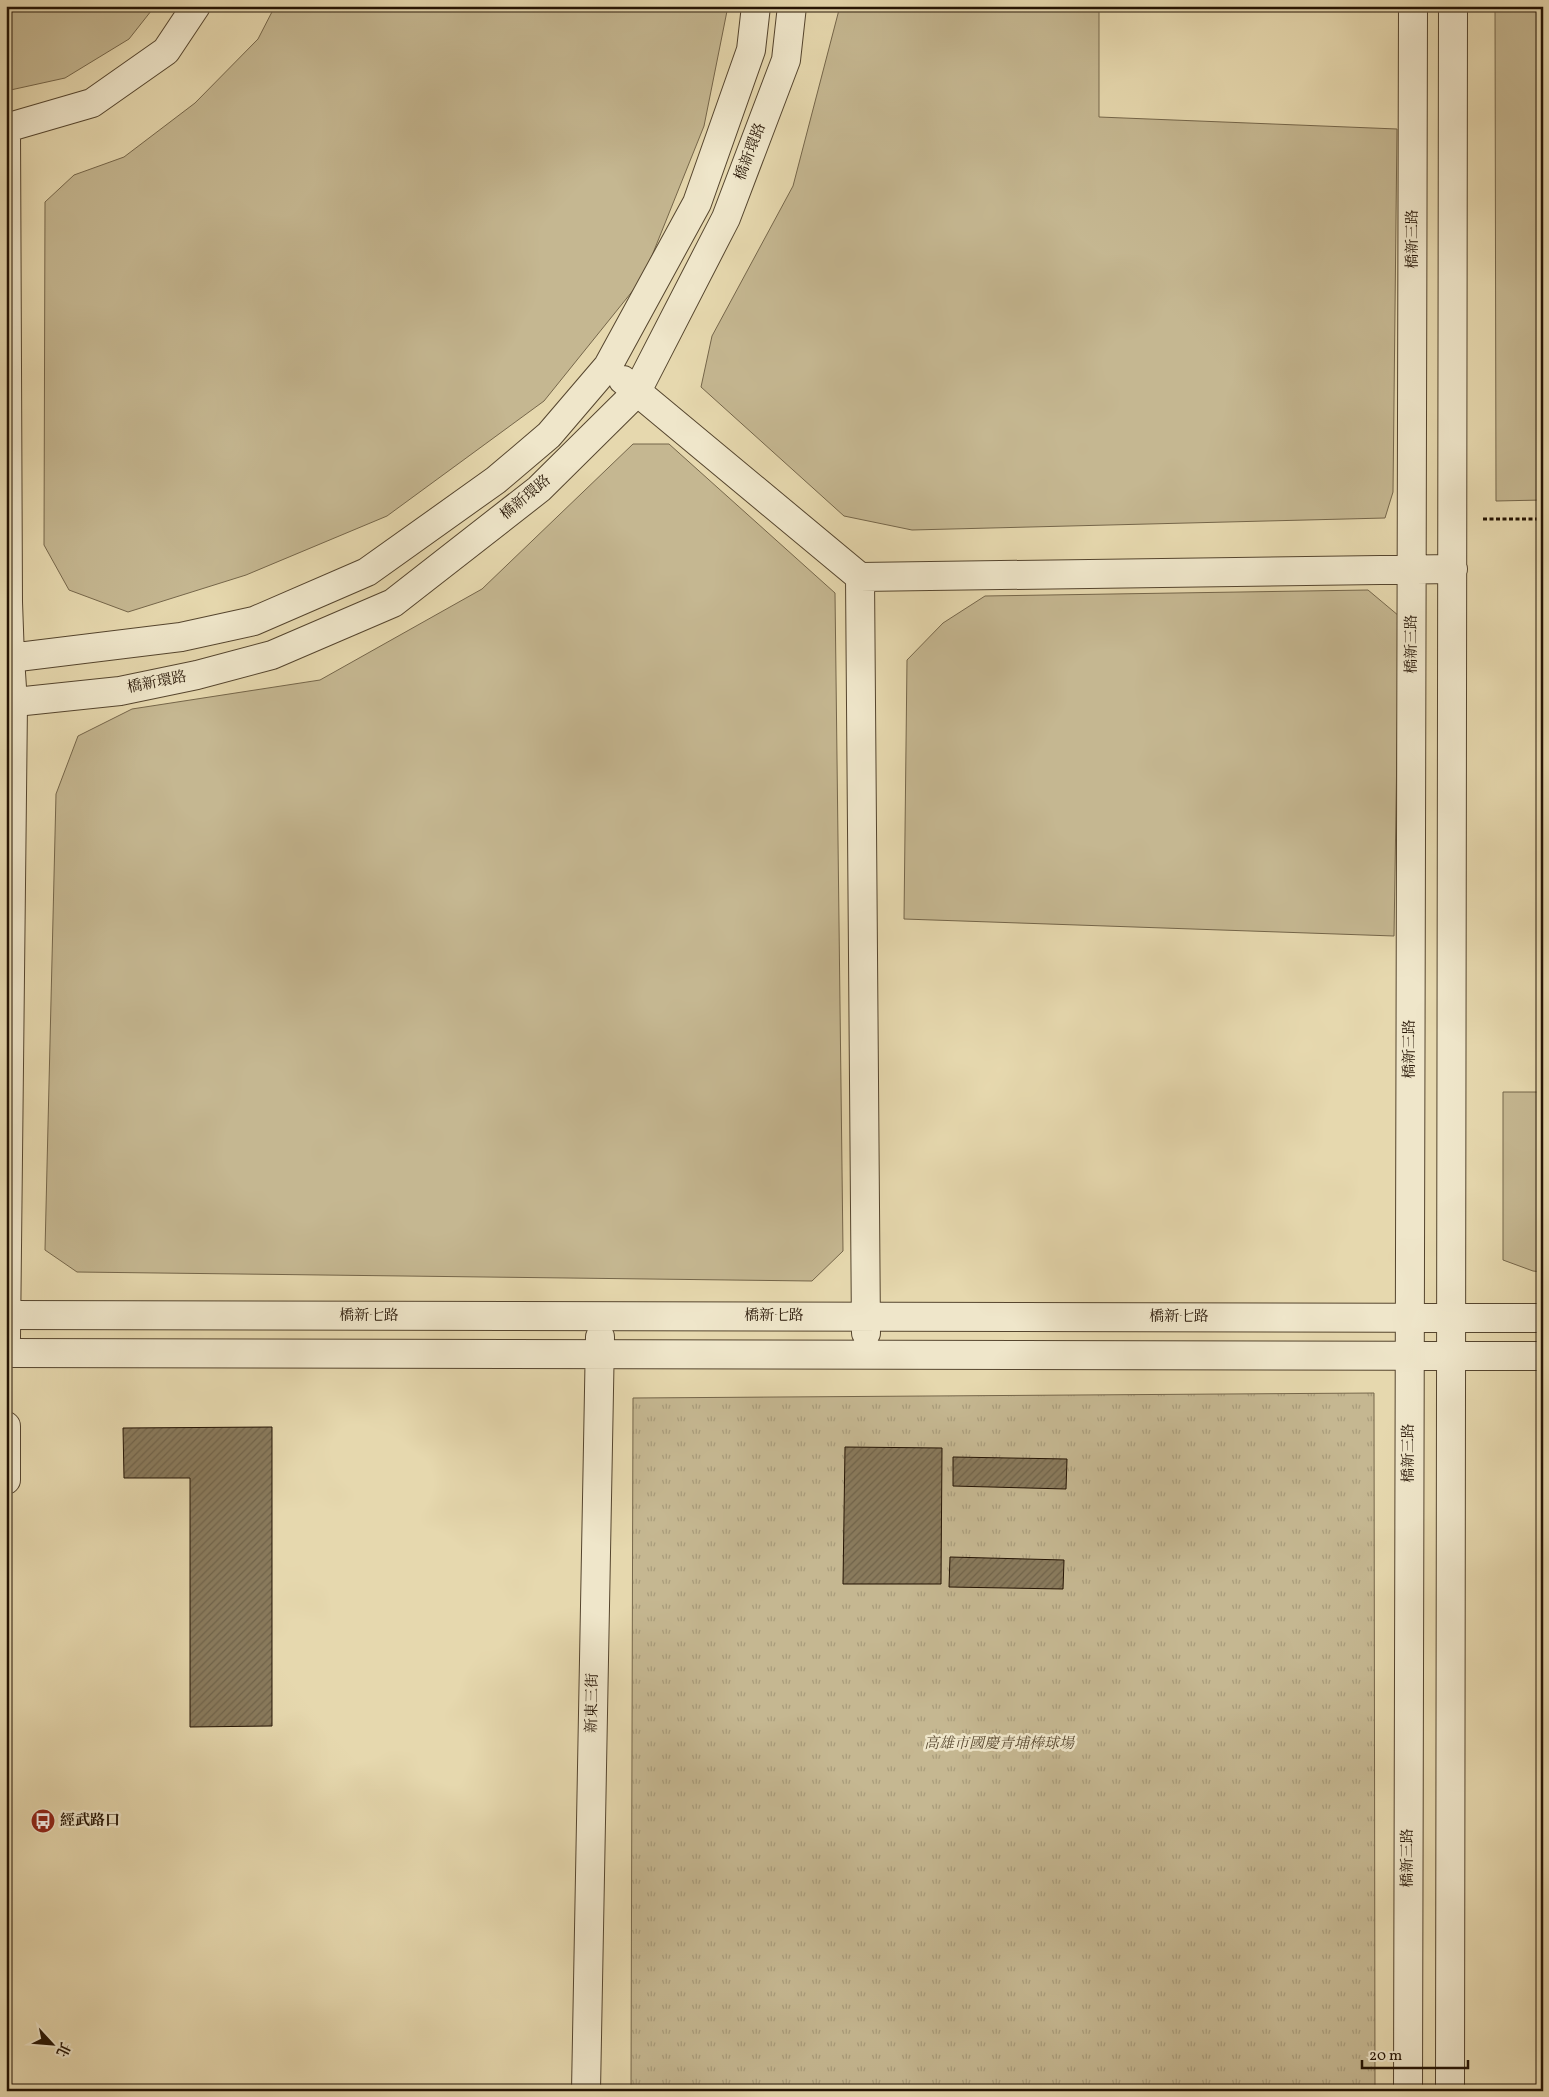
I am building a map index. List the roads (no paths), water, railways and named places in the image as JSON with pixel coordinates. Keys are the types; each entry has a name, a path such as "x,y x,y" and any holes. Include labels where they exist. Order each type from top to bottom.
{"street":[{"path":"6,1338 9,703 6,129 92,103 166,51 196,6"},
{"path":"8,658 181,637 254,621 366,572 496,480 549,435 608,366 697,203 751,50 756,6"},
{"name":"橋新環路","path":"9,703 120,691 197,675 272,655 393,603 539,489 636,393 726,218 786,60 792,6"},
{"name":"橋新三路","path":"1408,2091 1413,6"},
{"path":"1450,2091 1453,569 1452,6"},
{"path":"608,366 636,393 860,577 1453,569"},
{"path":"860,577 866,1355"},
{"name":"橋新七路","path":"6,1315 1543,1318"},
{"name":"新東三街","path":"586,2091 598,1355 601,1316"},
{"path":"6,1354 1543,1356"},
{"path":"6,1426 6,1480"}],"place":[{"name":"經武路口","path":"43,1821"}],"park label":[{"name":"高雄市國慶青埔棒球場","path":"999,1744"}]}
